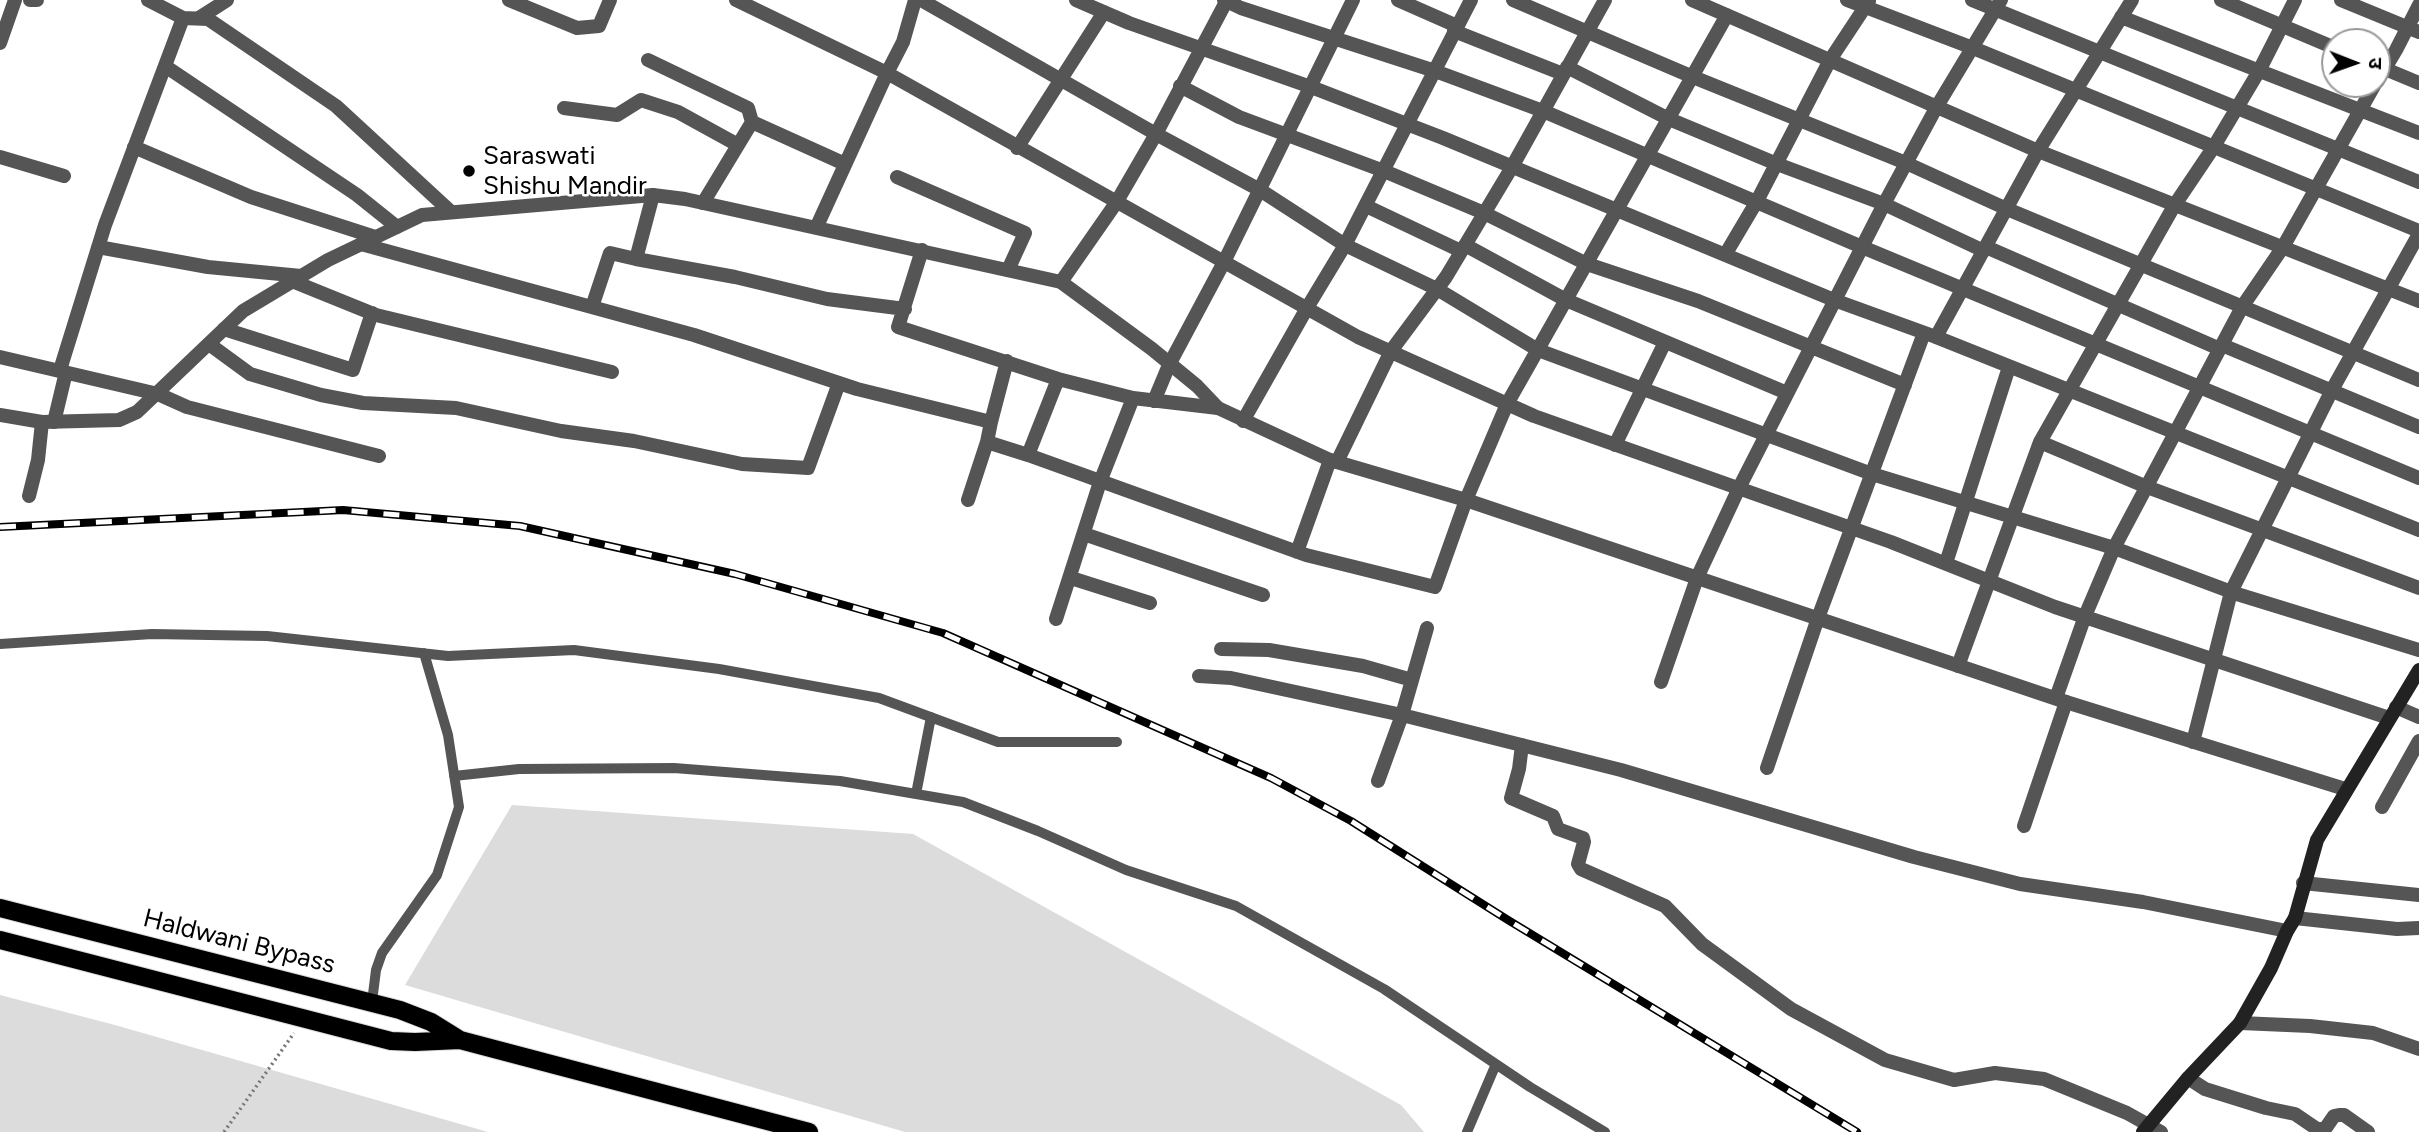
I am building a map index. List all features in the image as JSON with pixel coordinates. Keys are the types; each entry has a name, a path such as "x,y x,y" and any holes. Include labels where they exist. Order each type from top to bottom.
{"main road":[{"path":"2151,1129 2188,1078 2240,1023 2295,918 2316,840 2419,670"},
{"name":"Haldwani Bypass","path":"0,908 372,1002 431,1022 460,1040 809,1132"},
{"name":"Haldwani Bypass","path":"0,940 391,1041 460,1040"}],"street":[{"path":"0,43 15,0"},
{"path":"30,0 37,0"},
{"path":"148,0 183,18 208,19 336,106 451,212"},
{"path":"199,18 227,0"},
{"path":"509,0 577,28 599,26 610,0"},
{"path":"736,0 887,73 1358,337 1507,404 1852,528 2085,616 2214,659 2419,718"},
{"path":"817,226 903,42 915,0"},
{"path":"922,0 1156,134 1260,190 1345,245 1437,289 1538,350 1872,474 2114,548 2231,592 2419,649"},
{"path":"1076,0 1200,49 1311,87 1408,125 1834,300 1930,335 2419,530"},
{"path":"1060,282 1116,203 1156,134 1226,0 1543,111 1862,247 2419,478"},
{"path":"1154,401 1169,365 1224,262 1353,0"},
{"path":"1398,0 1456,29 1565,71 1669,119 1777,164 1884,204 1985,249 2419,427"},
{"path":"1244,421 1345,245 1471,0"},
{"path":"1513,0 2419,380"},
{"path":"1297,552 1333,461 1391,351 1437,289 1463,248 1512,167 1605,0"},
{"path":"1692,0 2038,151 2419,301"},
{"path":"1847,0 1867,4 2419,232 2332,390 2231,592 2193,742"},
{"path":"1972,0 1998,5 2236,109 2419,182"},
{"path":"1767,768 1818,618 1905,385 1930,335 1963,288 2038,151 2132,0"},
{"path":"2221,0 2321,42"},
{"path":"1958,666 2040,442 2174,206 2259,71 2295,0"},
{"path":"2341,0 2413,30"},
{"path":"1725,255 1777,164 1830,60 1867,4"},
{"path":"1661,682 1697,578 1739,488 1884,204 1936,108 1998,5"},
{"path":"2391,55 2413,30 2419,5"},
{"path":"1017,148 1104,12"},
{"path":"987,442 1028,454 1297,552 1435,587 1466,500 1507,404 1727,15"},
{"path":"2121,17 2419,133"},
{"path":"29,496 98,247 183,18"},
{"path":"648,60 748,108 752,122 703,202"},
{"path":"165,66 357,195 397,227"},
{"path":"2391,71 2419,83"},
{"path":"1180,86 1239,117 1384,171 1484,213 1587,264 1698,301 1905,385"},
{"path":"2024,826 2085,616 2114,548 2242,307 2318,189 2367,98"},
{"path":"564,108 617,115 641,100 678,112 738,145"},
{"path":"752,122 845,164"},
{"path":"134,148 251,197 375,237"},
{"path":"0,157 64,176"},
{"path":"897,177 1025,233 1007,270"},
{"path":"636,259 653,195"},
{"path":"0,415 48,422 119,420 137,412 243,311 297,278 422,215 653,195 703,202 1060,282 1152,349 1197,386 1218,408 1333,461 1466,500 2061,700 2345,789"},
{"path":"1366,206 1463,248 1566,300 1787,394"},
{"path":"361,244 694,335 839,383 991,422"},
{"path":"98,247 208,267 297,278 372,313 612,372"},
{"path":"922,250 898,327 1058,379 1133,398 1218,408"},
{"path":"592,307 610,253 735,277 827,299 905,309"},
{"path":"224,329 353,370 372,313"},
{"path":"1615,444 1640,388 1665,342"},
{"path":"209,344 250,374 321,395 363,404 456,408 561,431 634,441 742,464 808,468 839,383"},
{"path":"0,357 158,394 187,407 379,456"},
{"path":"968,500 987,442 1007,361"},
{"path":"1946,563 2009,367"},
{"path":"1028,454 1058,379"},
{"path":"1056,619 1100,482 1133,398"},
{"path":"2040,442 2261,531 2419,588"},
{"path":"1084,534 1263,595"},
{"path":"1071,578 1150,603"},
{"path":"1378,781 1402,715 1427,628"},
{"path":"1221,649 1269,650 1363,666 1412,680"},
{"path":"1199,676 1231,678 1402,715 1621,770 1913,856 2021,884 2143,902 2287,931"},
{"path":"2382,807 2419,741"},
{"path":"1522,746 1511,799 1553,817 1558,829 1583,838 1579,867 1665,906 1702,944 1791,1009 1885,1060 1954,1080 1995,1073 2043,1079 2151,1129"},
{"path":"2304,883 2419,895"},
{"path":"2295,918 2397,929 2419,928"},
{"path":"2240,1023 2310,1026 2373,1033 2419,1049"},
{"path":"2188,1078 2205,1089 2295,1114 2317,1129 2325,1129 2334,1116 2344,1115 2368,1132"}],"lane":[{"path":"0,644 152,634 267,636 447,656 574,650 719,669 879,698 998,742 1117,742"},
{"path":"372,1002 376,970 382,953 437,875 459,807 448,735 425,653"},
{"path":"916,794 931,717"},
{"path":"454,776 519,769 674,768 840,781 962,802 1038,831 1126,870 1236,906 1384,989 1496,1064 1605,1132"},
{"path":"1467,1132 1496,1064"}],"path":[{"path":"224,1132 303,1020"}],"shaded area":[{"path":"512,805 913,834 1401,1105 1424,1132 905,1132 405,985"},
{"path":"0,995 115,1025 488,1132 0,1132"}],"railway":[{"path":"0,527 343,510 520,526 735,574 943,633 1271,778 1351,821 1508,920 1857,1132"}],"place":[{"name":"Saraswati Shishu Mandir","path":"469,171"}]}
